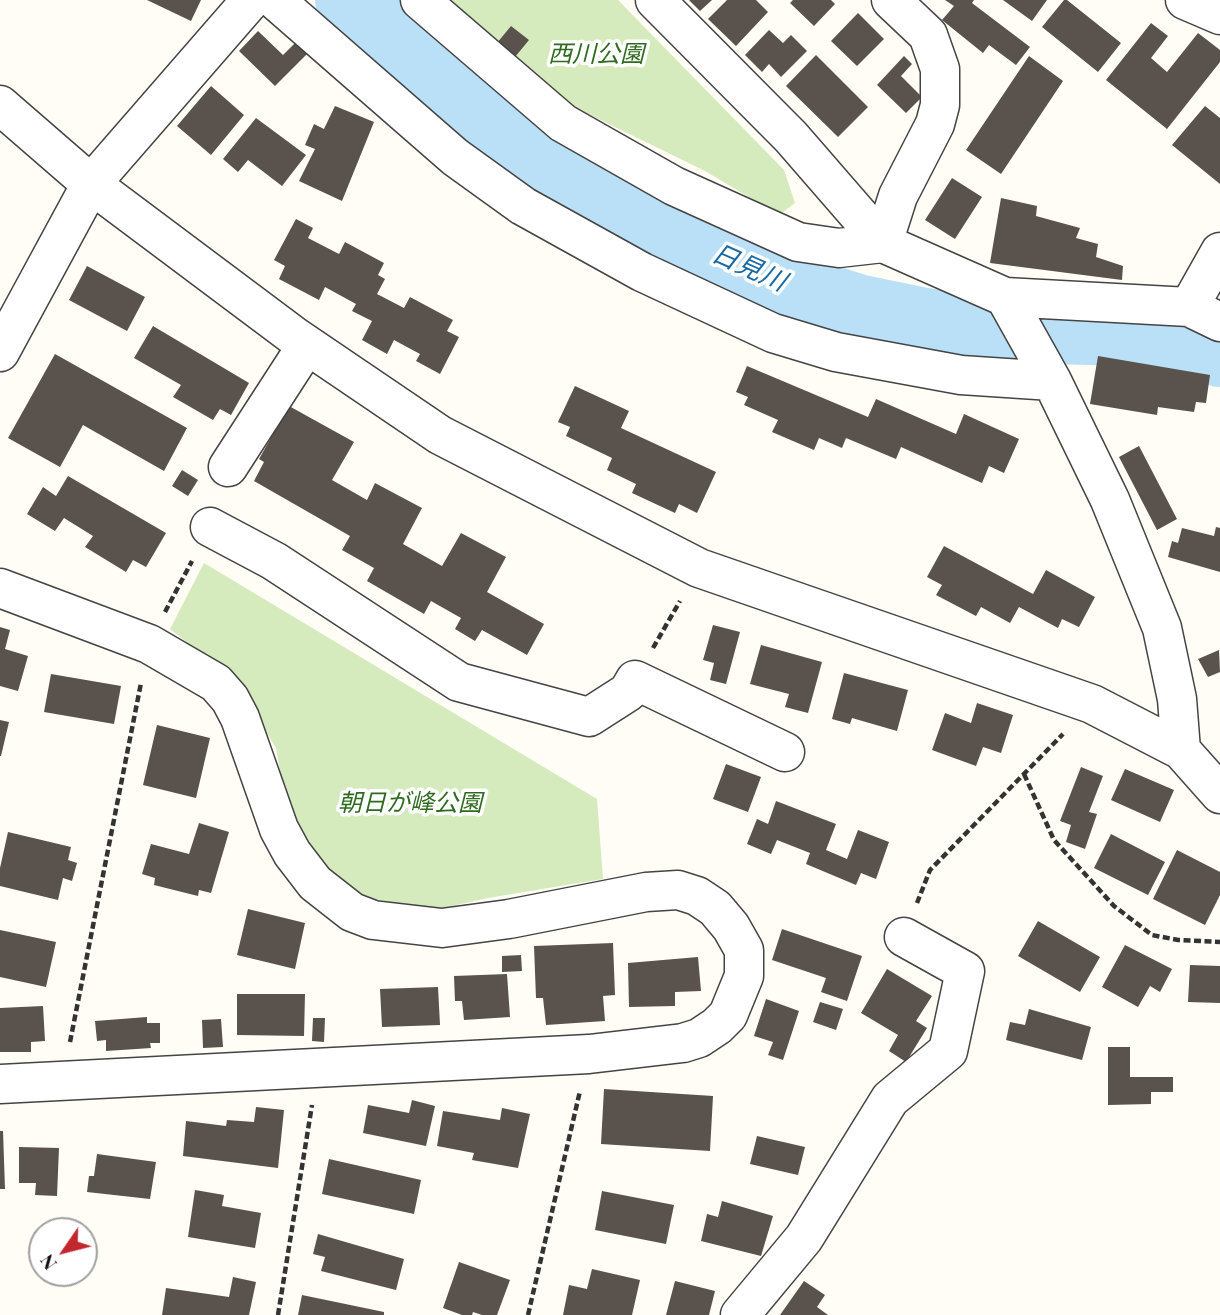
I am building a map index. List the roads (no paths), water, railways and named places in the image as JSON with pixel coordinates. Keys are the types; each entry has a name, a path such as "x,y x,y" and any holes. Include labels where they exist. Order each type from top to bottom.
{"street":[{"path":"0,352 91,184 251,0"},
{"path":"275,0 455,157 523,206 642,272 773,333 836,352 961,375 1052,381"},
{"path":"419,0 564,123 674,186 799,242 838,248 883,243"},
{"path":"655,0 791,137 883,243 1005,297 1204,314 1220,252"},
{"path":"883,243 898,196 935,124 940,106 940,69 929,35 891,0"},
{"path":"1185,0 1220,15"},
{"path":"0,105 91,184 307,345 440,435 699,568 1092,704 1181,750 1220,794"},
{"path":"1005,297 1052,381 1110,500 1162,628 1177,699 1181,750"},
{"path":"228,467 307,345"},
{"path":"210,527 274,561 459,682 589,717 628,692 635,680 785,752"},
{"path":"0,588 149,644 216,683 230,699 240,718 279,829 292,853 315,883 352,912 373,920 442,928 509,919 646,892 678,890 697,896 715,908 731,927 744,950 744,976 728,1015 699,1038 682,1043 589,1054 0,1084"},
{"path":"740,1315 804,1238 890,1099 948,1051 965,971 904,937"}],"waterway":[{"name":"日見川","path":"349,0 487,119 532,150 587,185 726,260 788,286 857,308 964,328 1132,332 1191,341 1220,353"}],"park label":[{"name":"西川公園","path":"596,55"},
{"name":"朝日が峰公園","path":"410,804"}]}
